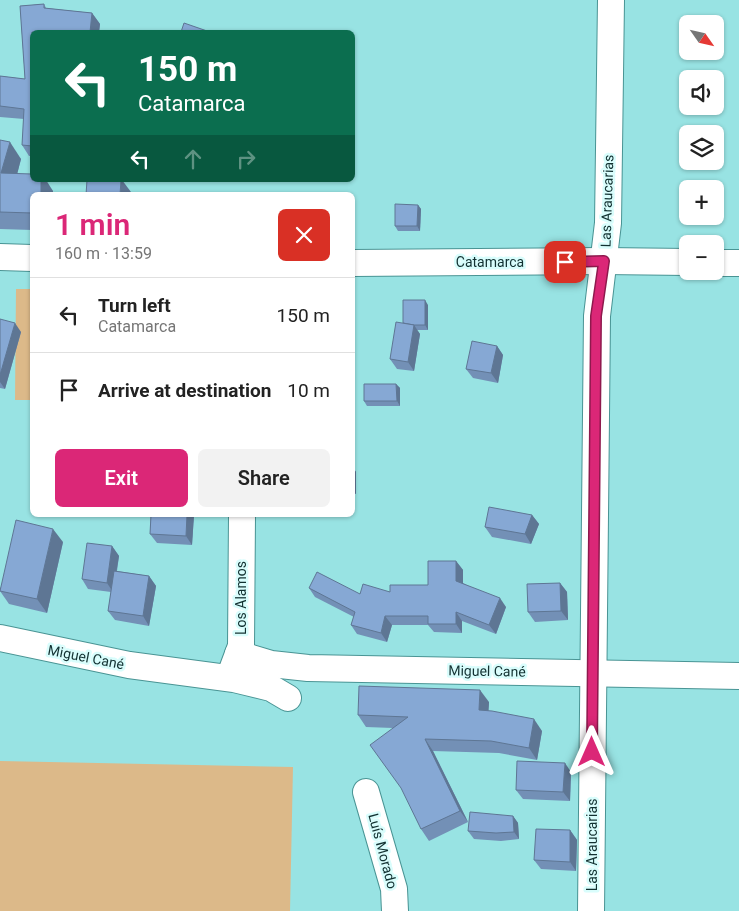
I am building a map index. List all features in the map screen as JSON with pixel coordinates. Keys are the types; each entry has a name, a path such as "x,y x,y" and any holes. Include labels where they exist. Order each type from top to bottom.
{"street":[{"name":"Las Araucarias","path":"591,911 596,316 608,222 611,0"},
{"path":"0,257 30,258"},
{"name":"Catamarca","path":"355,263 679,262"},
{"path":"724,263 739,263"},
{"name":"Los Alamos","path":"229,678 241,646 242,517"},
{"name":"Miguel Cané","path":"0,638 129,665 229,678 272,688 288,698"},
{"name":"Miguel Cané","path":"238,654 271,664 308,668 739,676"},
{"name":"Luís Morado","path":"366,792 394,889 395,911"}],"shaded area":[{"path":"16,289 30,289 30,400 15,400"},
{"path":"0,761 293,767 290,911 0,911"}],"building":[{"path":"44,4 44,8 92,13 90,30 30,30 30,146 22,145 24,109 0,106 0,76 25,79 20,6"},
{"path":"184,23 204,30 182,30"},
{"path":"0,140 10,142 1,173 30,174 30,182 41,182 41,192 30,192 30,213 0,212"},
{"path":"87,182 121,182 120,192 86,192"},
{"path":"395,204 418,205 417,226 395,226"},
{"path":"403,300 425,300 425,325 403,323"},
{"path":"0,319 15,323 0,375"},
{"path":"396,322 414,325 408,362 390,359"},
{"path":"472,341 497,346 491,373 466,369"},
{"path":"364,384 396,384 397,401 364,401"},
{"path":"489,507 532,515 525,534 485,527"},
{"path":"151,517 187,517 186,536 150,534"},
{"path":"16,520 53,529 37,599 0,591"},
{"path":"87,543 112,546 107,583 82,579"},
{"path":"428,561 456,561 456,581 500,598 489,625 456,612 456,624 428,624 428,616 385,616 381,633 351,625 355,612 309,588 317,572 360,594 363,584 390,592 390,585 428,585"},
{"path":"114,571 149,576 143,616 108,611"},
{"path":"560,583 561,611 528,612 527,584"},
{"path":"359,686 480,690 479,710 534,719 529,748 491,741 425,739 460,811 421,829 401,788 370,745 408,717 358,715"},
{"path":"517,761 565,763 563,792 516,790"},
{"path":"470,812 513,816 514,832 468,831"},
{"path":"536,829 570,830 570,862 534,860"}],"route":[{"path":"565,262 604,261 596,316 592,752"}]}
